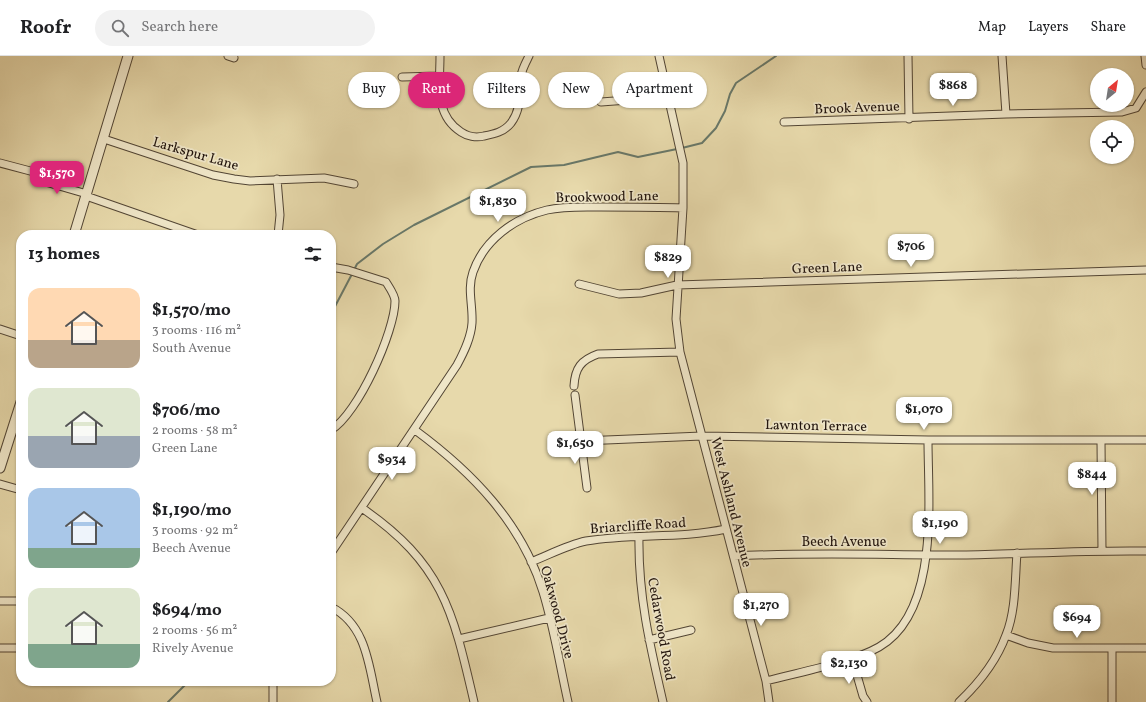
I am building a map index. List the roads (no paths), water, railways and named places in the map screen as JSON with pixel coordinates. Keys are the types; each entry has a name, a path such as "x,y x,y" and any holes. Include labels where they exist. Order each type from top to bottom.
{"street":[{"path":"76,230 128,56"},
{"path":"439,72 440,56"},
{"path":"442,108 454,127 467,135 481,137 497,134 510,124 519,109 521,74 529,56"},
{"name":"West Ashland Avenue","path":"659,56 663,72"},
{"path":"908,56 909,119"},
{"path":"1002,56 1006,114"},
{"path":"1145,56 1146,65"},
{"path":"402,77 408,77"},
{"name":"Brook Avenue","path":"784,122 909,119 1006,114 1122,112 1136,108 1146,92"},
{"name":"West Ashland Avenue","path":"670,108 683,163 683,208 677,284 676,319 680,352 734,556 770,702"},
{"name":"Larkspur Lane","path":"104,139 220,176 250,181 277,178 324,178 354,184"},
{"path":"0,163 34,172 42,181 87,195 184,230"},
{"path":"277,178 280,215 278,230"},
{"name":"Brookwood Lane","path":"336,546 458,365 468,343 472,323 469,291 473,271 484,250 496,234 521,220 546,210 572,207 683,208"},
{"path":"336,268 348,270 386,282 396,299 392,322 366,385 356,402 336,425"},
{"name":"Green Lane","path":"579,284 619,294 641,293 677,284 1146,270"},
{"path":"0,329 16,334"},
{"path":"574,386 575,373 578,366 590,357 598,354 680,352"},
{"path":"575,395 587,488"},
{"path":"0,468 16,418"},
{"name":"Oakwood Drive","path":"415,430 460,466 486,492 511,525 531,562 543,592 568,702"},
{"name":"Lawnton Terrace","path":"582,441 702,436 928,440 1146,440"},
{"path":"766,681 852,658 880,646 904,625 919,595 927,555 928,440"},
{"path":"1101,441 1102,550"},
{"path":"0,484 16,489"},
{"path":"362,508 397,534 430,572 447,604 459,639 474,702"},
{"name":"Briarcliffe Road","path":"531,562 584,542 639,537 701,534 726,530"},
{"name":"Cedarwood Road","path":"639,537 638,570 649,640 663,702"},
{"name":"Beech Avenue","path":"734,556 772,554 927,555 1102,550 1146,551"},
{"path":"959,702 970,692 988,667 1006,635 1014,597 1017,553"},
{"path":"0,601 16,601"},
{"path":"336,610 344,615 358,631 363,643 377,702"},
{"path":"459,639 549,618"},
{"path":"649,640 691,630"},
{"path":"1006,635 1040,646 1053,648 1146,648"},
{"path":"0,648 16,648"},
{"path":"1112,648 1112,702"},
{"path":"852,658 862,696 867,702"},
{"path":"273,686 273,702"}],"waterway":[{"path":"682,148 702,143 716,128 725,111 730,94 736,83 776,56"},
{"path":"354,270 357,264 383,244 414,225 531,167 564,165 618,152 638,157 677,149"},
{"path":"336,304 352,274"},
{"path":"168,702 184,686"}]}
